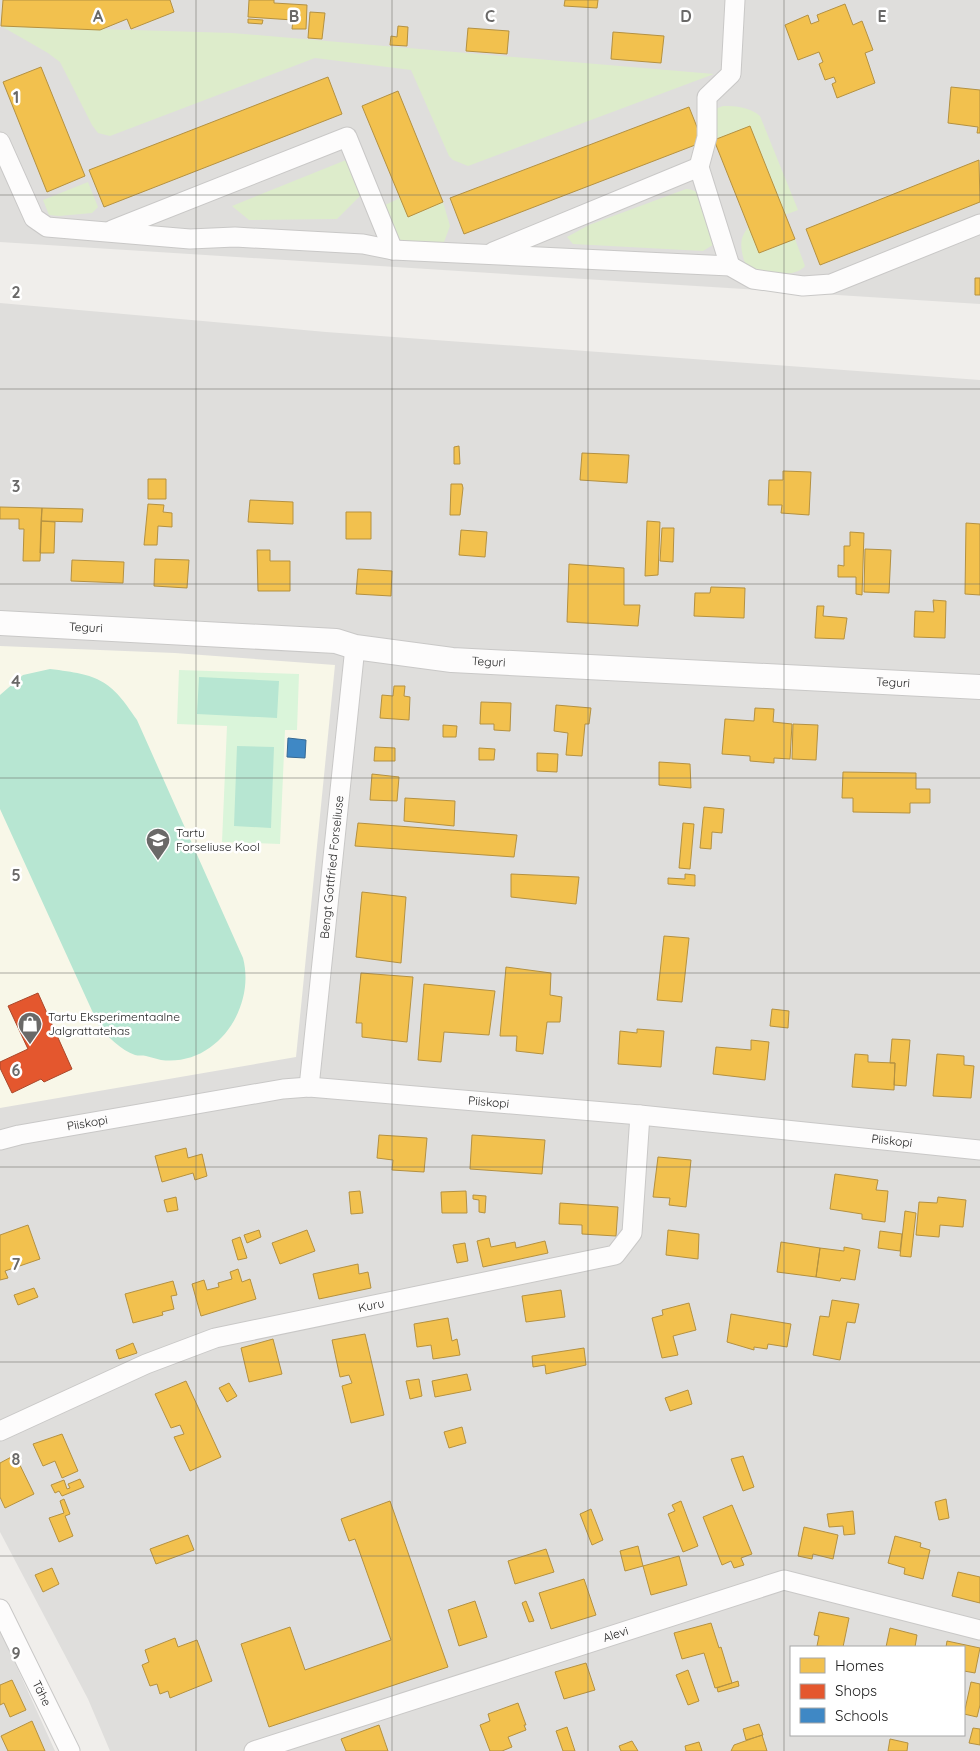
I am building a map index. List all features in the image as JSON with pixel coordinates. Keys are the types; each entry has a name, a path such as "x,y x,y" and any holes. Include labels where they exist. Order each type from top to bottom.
{"street":[{"path":"730,266 698,167 707,137 707,97 731,74 735,0"},
{"path":"108,232 347,137 393,250"},
{"path":"0,142 34,218 47,227 190,239 235,236 344,243 393,250 730,266 753,278 803,286 831,284 980,224"},
{"path":"487,254 698,167"},
{"name":"Teguri","path":"0,623 336,642 355,647 452,660 980,687"},
{"name":"Bengt Gottfried Forseliuse","path":"309,1087 355,647"},
{"name":"Piiskopi","path":"0,1140 283,1088 309,1087 640,1115 980,1150"},
{"name":"Kuru","path":"0,1431 146,1364 216,1338 615,1255 632,1233 640,1115"},
{"name":"Alevi","path":"254,1751 784,1580 980,1630"},
{"name":"Tähe","path":"0,1609 70,1751"}],"shaded area":[{"path":"0,0 980,0 980,304 0,242"},
{"path":"0,303 326,332 980,380 980,1751 110,1751 88,1699 0,1532"},
{"name":"Tartu Forseliuse Kool","path":"0,646 175,653 335,665 296,1057 0,1108"},
{"path":"0,1630 55,1751 0,1751"}],"green space":[{"path":"1,26 232,33 714,74 468,166 453,160 449,156 411,70 315,58 110,136 98,133 92,125 60,62"},
{"path":"723,106 747,109 760,116 798,210 785,215 750,126 714,140 715,109"},
{"path":"346,160 360,196 337,219 249,220 232,206"},
{"path":"88,182 98,207 92,213 49,215 43,200"},
{"path":"686,189 700,195 709,210 716,243 703,251 573,244 567,237 589,225"},
{"path":"400,198 408,217 443,202 450,226 444,242 405,242 399,239 385,205"},
{"path":"749,227 760,253 795,239 805,266 801,270 779,275 755,272 750,269 744,259 741,245 743,235"},
{"path":"50,669 80,674 102,681 111,687 128,706 137,720 243,958 246,977 244,996 238,1014 228,1030 215,1044 199,1054 181,1060 161,1060 135,1055 115,1043 99,1026 0,809 0,695 23,675"},
{"path":"179,670 299,674 297,730 285,730 280,844 222,842 227,726 177,724"},
{"path":"199,677 279,681 277,718 197,714"},
{"path":"237,746 274,747 271,828 234,826"}],"building: Homes":[{"path":"3,0 170,0 174,12 131,29 127,19 100,30 1,26"},
{"path":"249,0 274,0 274,3 307,5 306,29 292,29 293,20 248,17"},
{"path":"565,0 598,0 597,8 564,6"},
{"path":"845,4 853,25 862,21 873,50 865,53 875,83 837,98 832,84 836,82 834,77 825,80 819,64 823,62 819,52 798,60 785,25 808,15 811,24 819,21 817,15"},
{"path":"310,12 325,13 322,39 308,38"},
{"path":"248,19 263,20 262,24 248,23"},
{"path":"398,26 408,27 407,46 390,45 391,36 397,37"},
{"path":"468,28 509,31 507,54 466,51"},
{"path":"613,32 664,36 661,63 611,59"},
{"path":"41,67 85,176 47,192 3,82"},
{"path":"328,77 342,114 104,207 89,170"},
{"path":"951,87 980,90 980,133 977,133 978,127 948,123"},
{"path":"398,91 443,202 408,217 362,106"},
{"path":"689,107 703,142 464,234 450,198"},
{"path":"750,126 795,239 759,253 714,140"},
{"path":"979,160 980,202 820,265 806,229"},
{"path":"975,278 980,278 980,295 975,295"},
{"path":"459,446 460,464 454,464 454,447"},
{"path":"582,453 629,455 627,483 580,480"},
{"path":"783,471 811,472 809,515 781,513 782,505 768,505 769,480 783,480"},
{"path":"148,479 166,479 166,499 148,499"},
{"path":"451,484 462,484 460,515 450,515"},
{"path":"250,500 293,502 293,524 248,522"},
{"path":"148,504 164,505 163,512 172,513 172,527 158,526 157,545 144,545"},
{"path":"0,507 42,508 40,561 23,561 24,529 19,529 19,519 0,519"},
{"path":"42,508 83,509 82,522 41,521"},
{"path":"346,512 371,512 371,539 346,539"},
{"path":"41,521 55,522 54,553 40,553"},
{"path":"647,521 660,522 658,575 645,576"},
{"path":"966,523 980,524 980,595 965,594"},
{"path":"662,528 674,528 673,562 660,561"},
{"path":"461,530 487,532 485,557 459,555"},
{"path":"850,532 864,533 862,595 856,594 856,577 838,577 838,565 844,566 844,546 850,546"},
{"path":"865,549 891,550 889,593 864,592"},
{"path":"257,550 270,550 270,561 290,561 290,591 258,591"},
{"path":"155,559 189,560 187,588 154,586"},
{"path":"72,560 124,562 123,583 71,581"},
{"path":"569,564 624,568 624,605 640,605 638,626 567,622"},
{"path":"358,569 392,571 391,596 356,594"},
{"path":"711,587 745,588 744,618 694,616 695,593 710,593"},
{"path":"933,600 946,601 945,638 914,637 915,611 934,612"},
{"path":"817,606 824,606 823,616 847,618 844,639 815,638"},
{"path":"394,686 405,686 404,696 410,697 409,720 380,718 382,695 393,696"},
{"path":"481,702 511,703 510,731 494,730 494,724 480,724"},
{"path":"556,705 591,708 589,724 585,724 582,756 566,755 568,733 554,731"},
{"path":"755,708 774,709 773,722 792,724 790,759 774,758 774,763 750,761 750,756 722,754 725,719 754,721"},
{"path":"793,724 818,725 816,760 792,759"},
{"path":"443,725 457,726 456,737 443,737"},
{"path":"375,747 395,748 395,761 374,761"},
{"path":"479,748 495,749 494,760 479,760"},
{"path":"537,753 558,754 557,772 537,771"},
{"path":"659,762 690,764 691,788 659,785"},
{"path":"843,772 916,773 916,789 930,789 930,803 910,803 910,813 853,812 853,798 842,798"},
{"path":"372,774 399,777 397,801 370,800"},
{"path":"405,798 455,801 454,826 404,821"},
{"path":"704,807 724,809 722,833 712,832 711,849 700,848"},
{"path":"358,823 517,835 514,857 355,846"},
{"path":"683,823 694,824 690,869 679,868"},
{"path":"511,874 579,877 576,904 511,897"},
{"path":"685,874 695,875 695,886 668,884 668,878 685,879"},
{"path":"362,892 406,897 401,963 356,957"},
{"path":"664,936 689,938 682,1002 657,1000"},
{"path":"506,967 551,973 550,995 562,997 560,1022 547,1022 543,1054 516,1051 517,1036 500,1036"},
{"path":"361,973 413,977 407,1042 362,1037 362,1023 356,1023"},
{"path":"424,984 495,991 489,1035 444,1032 441,1062 418,1060"},
{"path":"772,1009 789,1011 788,1028 770,1026"},
{"path":"637,1029 664,1031 661,1067 618,1064 620,1031 637,1033"},
{"path":"892,1039 910,1040 906,1086 894,1085 895,1063 890,1063"},
{"path":"751,1040 769,1042 765,1080 713,1074 716,1047 751,1050"},
{"path":"855,1054 868,1055 868,1062 895,1063 894,1090 852,1087"},
{"path":"937,1054 964,1056 964,1065 974,1066 971,1098 933,1096"},
{"path":"379,1135 427,1138 424,1172 392,1170 393,1160 377,1158"},
{"path":"472,1135 545,1140 542,1174 470,1169"},
{"path":"186,1148 188,1158 202,1154 207,1176 195,1180 193,1173 162,1182 155,1156"},
{"path":"658,1157 691,1160 686,1207 669,1205 670,1198 653,1197"},
{"path":"835,1174 878,1180 876,1190 888,1191 885,1222 862,1219 862,1214 830,1209"},
{"path":"360,1191 363,1213 351,1214 349,1192"},
{"path":"466,1191 467,1213 442,1213 441,1192"},
{"path":"473,1195 486,1196 485,1213 479,1212 479,1200 473,1199"},
{"path":"176,1197 178,1210 167,1212 164,1200"},
{"path":"938,1197 966,1200 963,1227 940,1225 939,1237 916,1235 919,1202 937,1203"},
{"path":"560,1203 618,1207 616,1236 582,1234 582,1225 559,1224"},
{"path":"905,1211 916,1213 911,1257 900,1256"},
{"path":"28,1225 40,1259 5,1271 8,1278 0,1280 0,1235"},
{"path":"259,1230 261,1237 247,1243 244,1235"},
{"path":"307,1230 315,1251 280,1264 272,1243"},
{"path":"668,1230 699,1234 698,1259 666,1255"},
{"path":"880,1231 902,1234 900,1251 878,1248"},
{"path":"240,1237 247,1258 238,1260 232,1240"},
{"path":"489,1238 491,1247 515,1242 516,1248 545,1241 548,1253 483,1267 477,1241"},
{"path":"781,1242 820,1248 816,1277 777,1272"},
{"path":"465,1243 468,1261 457,1263 453,1245"},
{"path":"844,1247 860,1250 855,1280 841,1278 840,1281 816,1277 820,1248 844,1251"},
{"path":"358,1264 359,1274 368,1272 371,1288 319,1299 313,1274"},
{"path":"238,1269 242,1282 250,1279 256,1299 201,1316 192,1284 204,1280 207,1290 219,1287 218,1283 232,1279 230,1272"},
{"path":"173,1281 177,1295 171,1296 174,1309 162,1312 163,1315 133,1323 125,1294"},
{"path":"34,1288 38,1297 18,1305 14,1295"},
{"path":"561,1290 565,1317 526,1322 522,1296"},
{"path":"832,1300 859,1304 855,1323 847,1322 840,1360 813,1355 820,1316 829,1317"},
{"path":"689,1303 696,1330 673,1336 678,1355 662,1358 652,1318 663,1315 662,1310"},
{"path":"731,1314 791,1324 787,1347 768,1344 767,1349 754,1347 754,1350 727,1342"},
{"path":"448,1318 452,1341 457,1339 460,1355 433,1359 431,1345 417,1347 414,1324"},
{"path":"365,1334 384,1415 351,1423 342,1386 352,1383 349,1375 340,1377 332,1340"},
{"path":"273,1339 282,1374 249,1382 241,1348"},
{"path":"133,1343 137,1353 119,1359 116,1350"},
{"path":"584,1348 586,1365 546,1374 545,1365 533,1367 532,1356"},
{"path":"467,1374 471,1390 435,1397 432,1381"},
{"path":"419,1379 422,1396 410,1399 406,1381"},
{"path":"186,1381 221,1457 190,1471 174,1437 184,1434 180,1425 171,1428 155,1394"},
{"path":"229,1383 237,1396 227,1402 219,1388"},
{"path":"688,1390 692,1404 670,1411 665,1398"},
{"path":"462,1427 466,1443 449,1448 444,1432"},
{"path":"62,1434 78,1471 62,1478 55,1461 43,1466 33,1444"},
{"path":"15,1455 34,1494 5,1508 0,1497 0,1463"},
{"path":"743,1456 754,1487 743,1491 731,1459"},
{"path":"80,1479 84,1487 62,1496 59,1491 55,1493 51,1485 64,1480 67,1489 70,1488 68,1484"},
{"path":"64,1499 70,1514 65,1516 73,1536 59,1542 49,1518 64,1513 60,1501"},
{"path":"946,1499 949,1518 939,1520 935,1502"},
{"path":"390,1501 448,1667 269,1727 241,1644 290,1627 305,1670 391,1640 355,1539 349,1541 341,1519"},
{"path":"681,1501 698,1546 683,1552 668,1514 675,1511 672,1505"},
{"path":"732,1505 752,1554 741,1558 744,1565 734,1568 731,1561 722,1565 703,1517"},
{"path":"591,1509 603,1540 592,1545 580,1514"},
{"path":"853,1511 855,1534 844,1535 843,1526 829,1527 827,1514"},
{"path":"804,1527 838,1535 833,1559 813,1554 812,1559 798,1556"},
{"path":"188,1535 194,1550 156,1564 150,1549"},
{"path":"895,1536 921,1543 920,1547 930,1550 923,1579 904,1574 905,1568 888,1563"},
{"path":"638,1546 643,1566 625,1571 620,1551"},
{"path":"546,1549 554,1572 515,1584 508,1561"},
{"path":"679,1556 687,1585 651,1595 643,1566"},
{"path":"52,1568 59,1584 43,1592 35,1575"},
{"path":"958,1572 980,1577 980,1603 952,1596"},
{"path":"584,1579 596,1615 551,1629 539,1593"},
{"path":"475,1601 487,1637 459,1646 448,1610"},
{"path":"526,1601 534,1621 529,1622 522,1603"},
{"path":"819,1612 849,1618 843,1646 817,1646 819,1636 814,1635"},
{"path":"711,1623 719,1648 721,1647 732,1683 715,1688 704,1653 682,1659 674,1633"},
{"path":"890,1628 917,1635 915,1646 886,1646"},
{"path":"175,1638 178,1647 197,1640 212,1681 170,1698 168,1691 160,1694 157,1684 150,1686 142,1665 149,1662 145,1650"},
{"path":"947,1641 980,1648 975,1673 965,1671 965,1646 946,1646"},
{"path":"586,1663 595,1690 564,1699 555,1672"},
{"path":"688,1670 699,1701 688,1705 676,1675"},
{"path":"12,1680 26,1710 10,1717 4,1703 0,1705 0,1685"},
{"path":"738,1681 739,1686 718,1692 717,1688"},
{"path":"971,1682 980,1684 980,1705 977,1717 965,1714"},
{"path":"518,1703 526,1730 508,1737 512,1747 502,1751 490,1751 480,1725 490,1721 488,1714"},
{"path":"32,1721 45,1751 8,1751 1,1736"},
{"path":"759,1724 763,1735 746,1740 743,1729"},
{"path":"379,1725 388,1751 346,1751 341,1739"},
{"path":"567,1727 575,1751 563,1751 556,1731"},
{"path":"973,1728 980,1729 980,1745 969,1743"},
{"path":"762,1735 767,1751 731,1751 734,1745"},
{"path":"890,1739 908,1743 907,1751 888,1751"},
{"path":"632,1741 638,1751 621,1751 619,1746"},
{"path":"699,1742 702,1751 686,1751 685,1746"}],"building: Shops":[{"path":"38,993 72,1069 44,1082 41,1079 12,1093 0,1068 0,1062 28,1049 8,1006"}],"building: Schools":[{"path":"288,738 306,740 305,758 287,757"}],"place":[{"name":"Tartu Forseliuse Kool","path":"158,861"},
{"name":"Tartu Eksperimentaalne Jalgrattatehas","path":"30,1045"}]}
